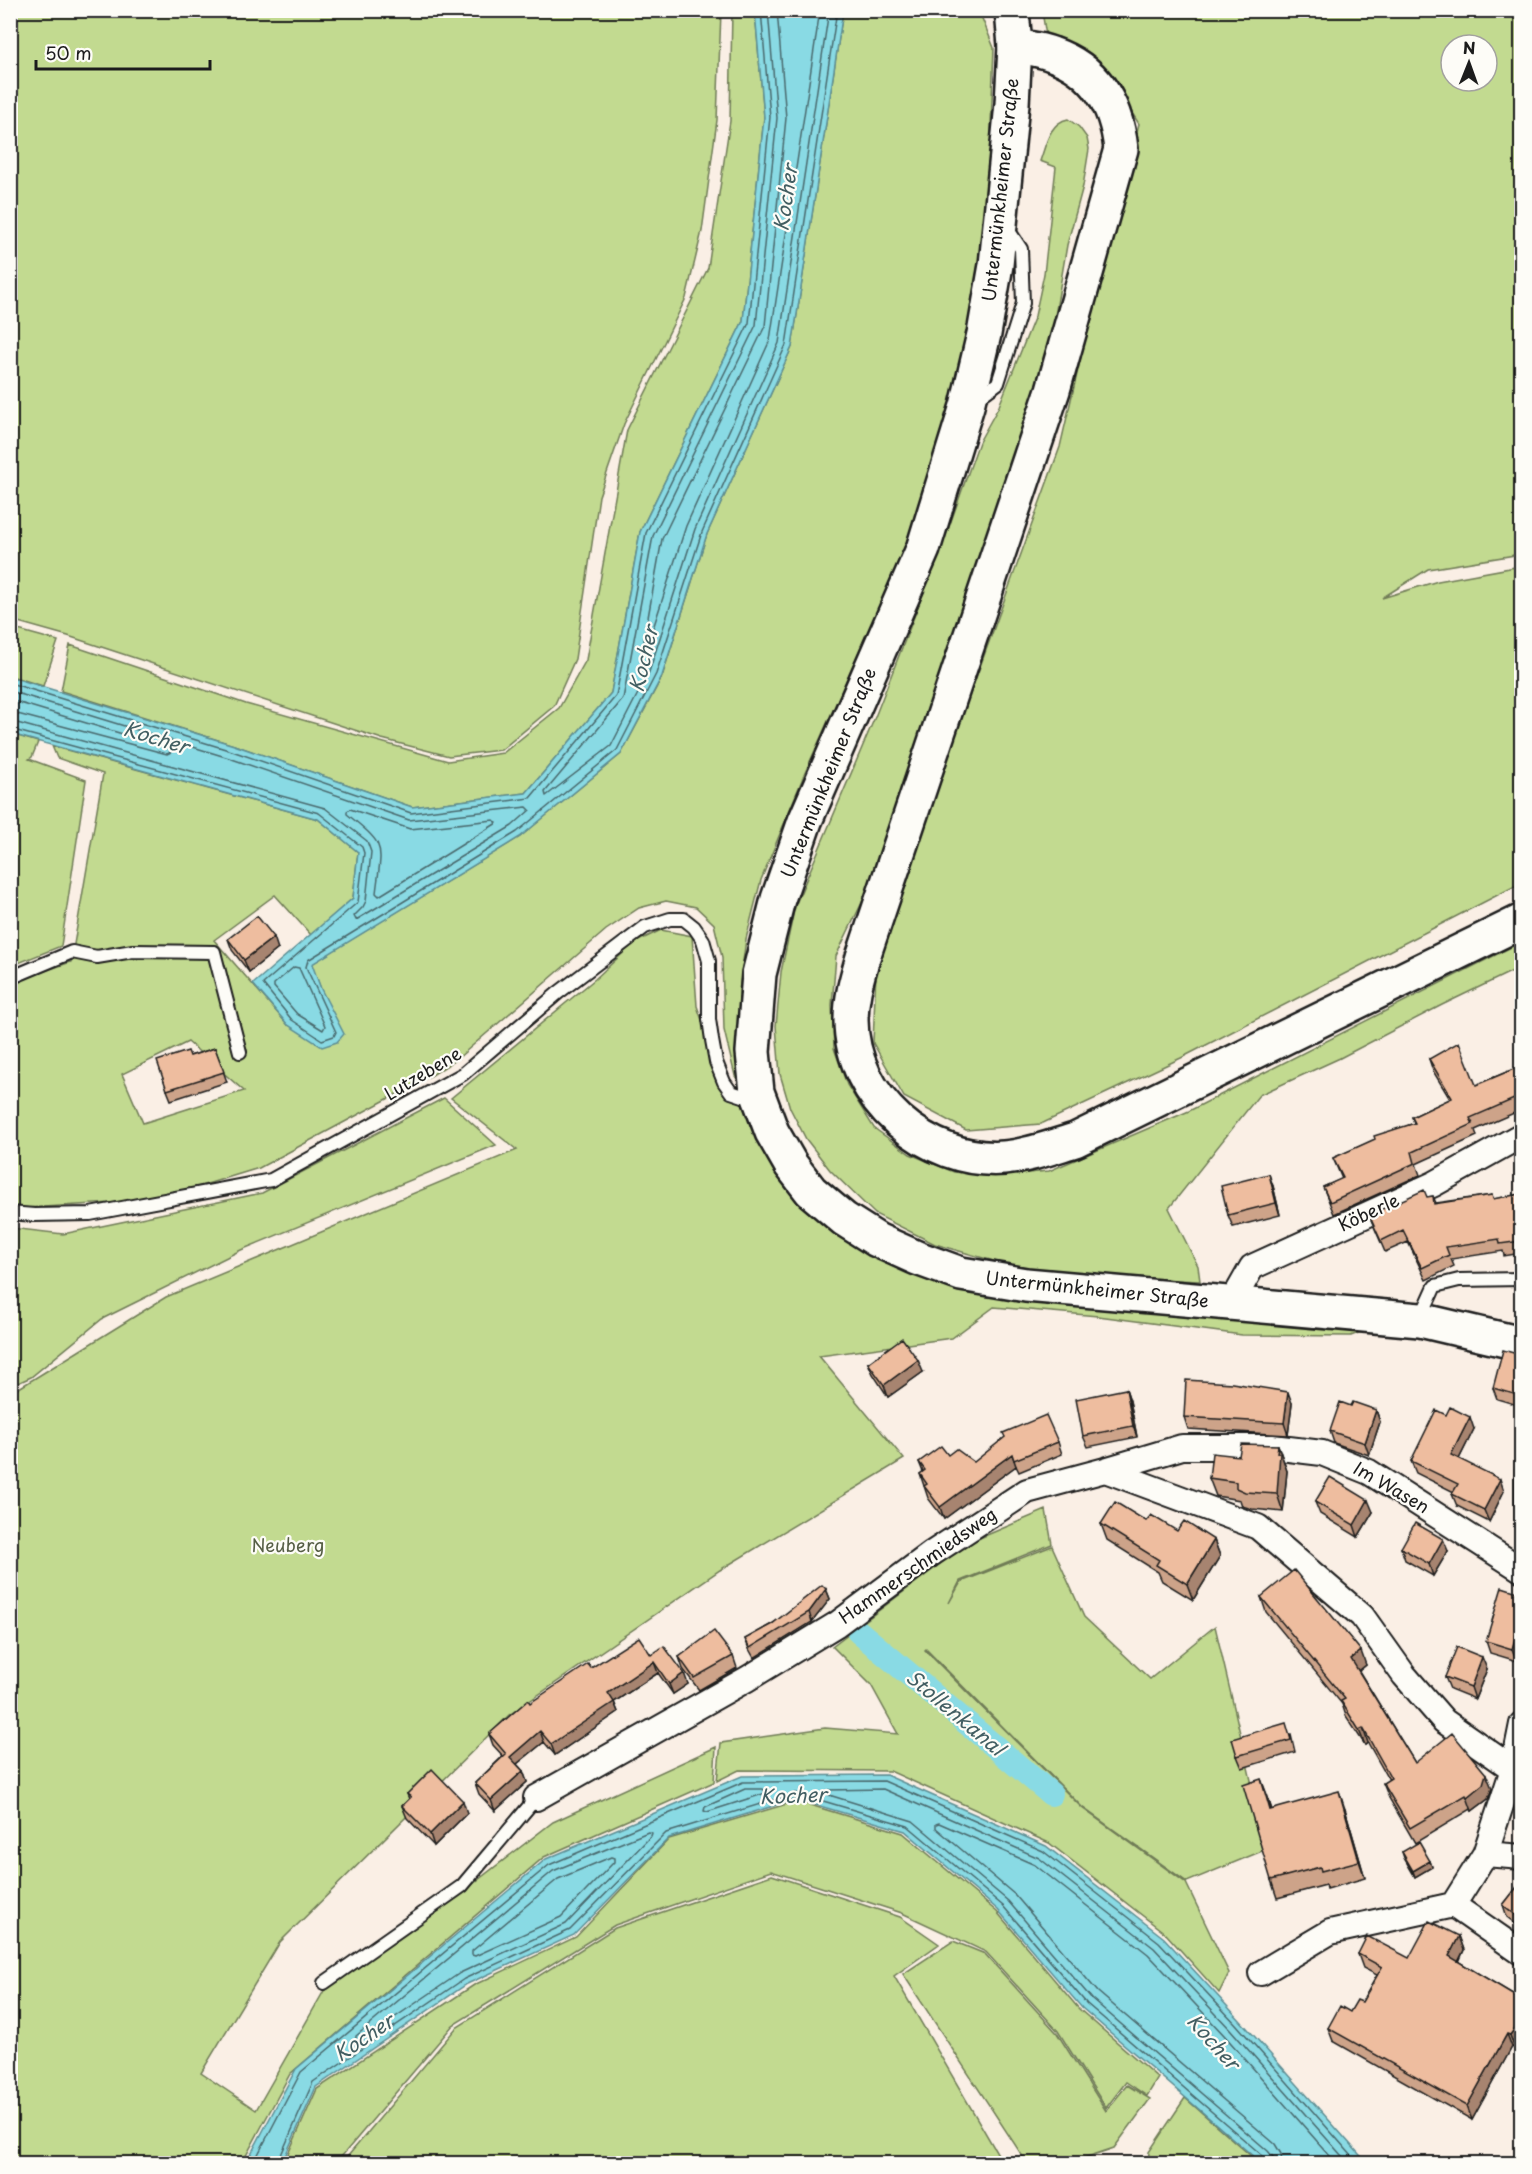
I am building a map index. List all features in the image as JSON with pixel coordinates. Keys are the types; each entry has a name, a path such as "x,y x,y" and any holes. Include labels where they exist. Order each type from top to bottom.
{"main road":[{"name":"Untermünkheimer Straße","path":"1012,10 1015,46 1002,220 984,334 967,406 923,549 805,821 778,899 759,974 753,1052 757,1092 772,1132 791,1165 811,1191 844,1219 887,1245 961,1275 1026,1285 1420,1320 1521,1344"},
{"path":"1015,46 1050,53 1073,63 1095,80 1112,106 1119,127 1121,149 1053,390 866,945 852,995 850,1022 854,1046 870,1088 889,1112 912,1132 940,1147 974,1157 1004,1158 1037,1152 1075,1140 1521,921"}],"street":[{"name":"Köberle","path":"1231,1304 1252,1267 1434,1184 1521,1135"},
{"name":"Im Wasen","path":"1105,1470 1182,1447 1272,1447 1322,1453 1369,1472 1521,1570"},
{"path":"1105,1470 1258,1527 1362,1616 1404,1675 1444,1721 1513,1769"},
{"name":"Hammerschmiedsweg","path":"536,1798 747,1679 837,1624 931,1554 1027,1491 1105,1470"},
{"path":"1261,1973 1330,1932 1453,1905 1485,1854 1513,1769 1521,1724"},
{"path":"1485,1854 1521,1857"},
{"path":"1453,1905 1521,1953"}],"lane":[{"name":"Lutzebene","path":"10,1213 90,1214 271,1180 464,1074 558,993 645,927 670,919 684,919 694,927 703,940 709,962 709,1019 717,1062 724,1082 731,1092 743,1096 757,1092"},
{"path":"10,978 72,952 97,957 133,951 214,952 240,1052"},
{"path":"1420,1320 1435,1286 1459,1280 1521,1279"},
{"name":"Hammerschmiedsweg","path":"324,1983 462,1887 536,1798"}],"green space":[{"path":"10,11 721,11 717,120 702,231 686,298 624,424 599,496 575,659 554,706 501,750 449,756 382,739 68,636 11,620"},
{"path":"732,11 755,11 764,117 743,321 640,532 611,693 526,793 412,807 234,745 61,691 70,645 246,704 448,761 503,753 559,708 586,660 627,430 708,268 730,121"},
{"path":"843,11 979,11 994,48 988,202 959,383 914,528 804,775 761,880 746,939 739,991 742,1087 735,1076 724,1030 722,957 714,924 696,907 666,901 639,908 606,930 457,1059 432,1075 259,1168 171,1195 130,1202 25,1208 11,1206 10,986 30,976 71,962 103,774 57,758 52,746 318,819 358,852 353,898 311,935 275,895 214,940 288,1025 321,989 311,964 520,837 621,754 662,677 707,534 792,347","holes":["188,1042 244,1091 143,1123 122,1074"]},
{"path":"1042,11 1521,11 1521,554 1428,569 1382,598 1438,581 1521,566 1521,883 1181,1058 1041,1124 966,1130 904,1097 873,1043 876,972 958,727 1060,447 1107,245 1139,124 1111,80 1088,53 1046,36"},
{"path":"1068,119 1079,127 1087,138 1089,149 1083,186 1067,245 1046,369 872,882 836,956 832,1005 834,1048 847,1085 874,1128 910,1154 954,1172 997,1176 1049,1171 1189,1111 1521,942 1521,967 1340,1058 1259,1095 1169,1208 1198,1266 1200,1281 1105,1277 1011,1266 935,1244 875,1214 830,1170 806,1139 790,1108 780,1074 776,1026 781,972 795,906 875,717 949,527 979,442 999,406 1035,316 1044,274 1056,167 1040,161 1052,130 1056,125"},
{"path":"11,628 58,641 43,686 11,676"},
{"path":"11,734 38,742 29,759 86,780 61,946 11,966"},
{"name":"Neuberg","path":"661,930 692,936 697,1006 726,1089 735,1087 760,1146 797,1195 837,1234 876,1258 916,1275 1004,1297 1361,1332 1351,1336 1242,1335 1098,1316 994,1307 952,1338 819,1356 904,1459 720,1570 509,1715 280,1942 201,2073 256,2110 325,1989 439,1910 553,1822 716,1747 714,1782 544,1857 290,2074 242,2163 11,2164 11,1393 166,1297 517,1150 451,1098 595,979 634,943"},
{"path":"444,1098 496,1145 241,1250 102,1319 31,1377 11,1386 10,1305 13,1303 10,1298 11,1228 63,1234 262,1193"},
{"path":"1046,1510 1052,1544 960,1581 949,1603 961,1582 1052,1546 1084,1617 1150,1679 1215,1626 1267,1849 1187,1882 1082,1807 925,1650 1082,1808 1186,1883 1229,1973 1219,1993 1166,1934 1049,1843 890,1771 739,1770 717,1781 721,1743 825,1728 898,1734 871,1685 832,1646 968,1543"},
{"path":"797,1801 903,1833 997,1912 1079,2009 1158,2078 1147,2096 1126,2082 1106,2108 1058,2031 986,1952 902,1913 771,1871 615,1925 453,2025 336,2163 284,2163 317,2089 474,1985 576,1937 669,1839"},
{"path":"772,1875 900,1917 939,1944 894,1976 1003,2163 342,2163 456,2028 615,1928"},
{"path":"953,1941 985,1954 1057,2033 1106,2111 1127,2085 1150,2099 1114,2148 1069,2163 1027,2163 903,1974"},
{"path":"1185,2098 1260,2163 1148,2163 1149,2152"}],"water":[{"name":"Kocher","path":"755,11 843,11 792,347 707,534 662,676 621,754 520,837 312,964 321,989 344,1034 337,1042 322,1047 288,1025 253,984 353,898 358,852 318,819 11,734 11,677 234,745 412,807 526,793 611,693 640,532 743,321 764,117"},
{"name":"Kocher","path":"886,1775 1046,1846 1164,1938 1367,2163 1261,2163 1082,2008 998,1910 905,1831 796,1799 669,1838 574,1935 467,1984 316,2087 282,2163 246,2163 296,2069 546,1859 742,1776"}],"building":[{"path":"257,916 274,937 244,960 228,939"},
{"path":"1459,1042 1476,1085 1521,1066 1521,1096 1470,1118 1473,1124 1412,1152 1415,1163 1330,1202 1323,1187 1343,1178 1333,1158 1375,1139 1374,1136 1415,1123 1412,1117 1452,1098 1429,1059"},
{"path":"215,1048 224,1072 167,1090 157,1061 188,1051 190,1056"},
{"path":"1269,1174 1276,1203 1228,1215 1221,1186"},
{"path":"1424,1190 1427,1197 1433,1196 1434,1204 1492,1195 1493,1199 1521,1194 1521,1241 1500,1244 1499,1239 1446,1247 1449,1255 1422,1268 1403,1230 1381,1241 1369,1215"},
{"path":"902,1338 918,1360 884,1385 868,1363"},
{"path":"1503,1350 1521,1355 1521,1396 1493,1388"},
{"path":"1186,1380 1232,1383 1288,1392 1284,1423 1184,1417"},
{"path":"1126,1389 1133,1426 1083,1436 1076,1399"},
{"path":"1340,1402 1351,1406 1353,1402 1376,1410 1365,1443 1330,1431"},
{"path":"1450,1407 1470,1417 1451,1455 1500,1479 1484,1510 1452,1494 1458,1484 1411,1461 1436,1410 1446,1415"},
{"path":"1046,1415 1058,1442 1014,1460 1012,1454 940,1507 924,1486 927,1484 920,1474 925,1470 919,1462 941,1446 948,1455 956,1449 974,1462 1005,1437 1003,1433"},
{"path":"1241,1444 1278,1445 1277,1453 1280,1453 1277,1494 1245,1492 1236,1488 1236,1482 1209,1478 1212,1453 1239,1456"},
{"path":"1521,1454 1521,1537 1515,1537 1515,1469"},
{"path":"1330,1477 1368,1500 1354,1525 1315,1502"},
{"path":"1115,1502 1146,1521 1151,1515 1177,1531 1184,1521 1214,1540 1187,1584 1156,1565 1159,1560 1101,1524"},
{"path":"1415,1523 1443,1539 1429,1564 1401,1548"},
{"path":"1294,1570 1361,1651 1351,1659 1415,1763 1452,1733 1486,1774 1483,1784 1467,1797 1466,1795 1410,1828 1383,1783 1391,1778 1363,1728 1359,1730 1341,1701 1345,1699 1261,1597"},
{"path":"822,1585 826,1589 809,1612 750,1648 745,1639 772,1624"},
{"path":"1502,1587 1521,1593 1521,1618 1512,1649 1486,1641"},
{"path":"714,1631 733,1656 694,1678 679,1657"},
{"path":"639,1637 651,1655 664,1646 684,1673 669,1684 654,1662 608,1693 614,1702 551,1744 540,1731 510,1757 523,1771 491,1800 475,1783 506,1754 489,1734 528,1700 530,1703 588,1664 591,1668"},
{"path":"1457,1647 1482,1657 1471,1687 1445,1677"},
{"path":"1286,1723 1291,1740 1237,1756 1232,1739"},
{"path":"432,1769 463,1801 430,1834 402,1806 411,1797 407,1794"},
{"path":"1261,1779 1270,1810 1339,1791 1359,1861 1321,1871 1320,1867 1271,1880 1243,1785"},
{"path":"1419,1842 1430,1861 1413,1871 1402,1852"},
{"path":"1521,1882 1521,1919 1503,1905"},
{"path":"1429,1921 1459,1936 1449,1956 1521,1999 1521,2033 1515,2028 1510,2035 1507,2034 1467,2106 1328,2028 1340,2006 1350,2012 1357,2000 1362,2002 1382,1967 1358,1954 1367,1936 1409,1958"}],"waterway":[{"name":"Stollenkanal","path":"859,1632 1051,1794"}]}
